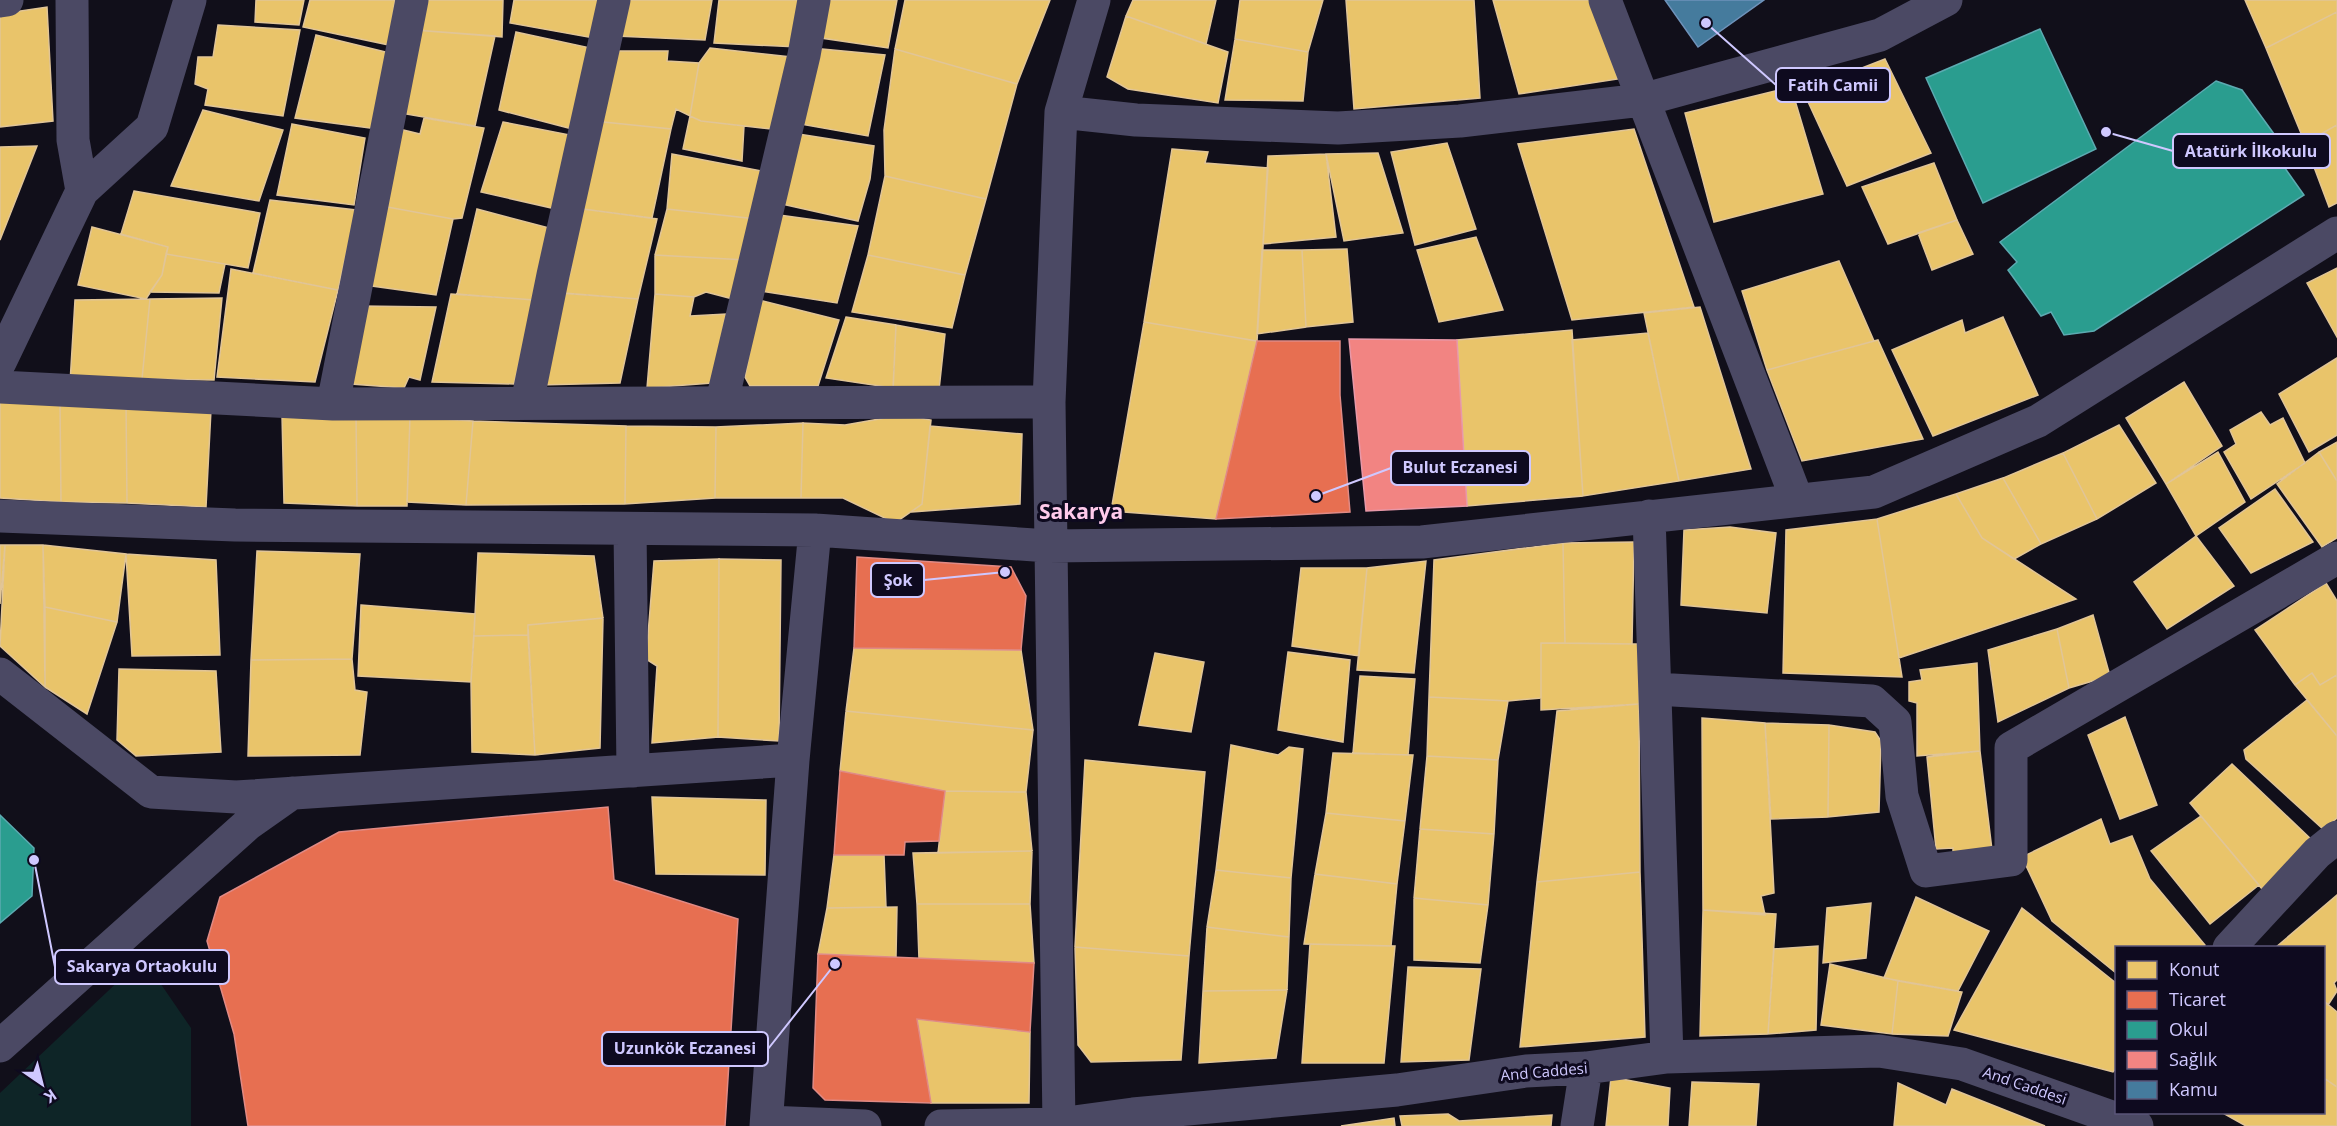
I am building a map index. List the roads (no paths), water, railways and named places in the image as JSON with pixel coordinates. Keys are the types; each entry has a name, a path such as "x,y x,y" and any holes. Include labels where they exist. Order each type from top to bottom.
{"street":[{"path":"0,1 7,0"},
{"path":"72,0 73,140 82,191"},
{"path":"0,362 82,191 152,127 190,0"},
{"path":"333,404 412,0"},
{"path":"527,403 614,0"},
{"path":"722,401 804,55 814,0"},
{"path":"1059,1125 1048,402 1061,112 1094,0"},
{"path":"1605,0 1797,500"},
{"path":"1061,112 1136,120 1338,128 1460,121 1642,100 1880,35 1946,0"},
{"path":"0,516 235,525 815,530 1049,546 1422,542 1874,492 2038,421 2337,233"},
{"path":"0,387 333,404 722,401 1048,402"},
{"path":"1649,516 1667,1057"},
{"path":"630,529 633,771"},
{"path":"815,530 794,760 767,1124 865,1126"},
{"path":"1655,689 1872,701 1895,722 1902,796 1926,871 2011,860 2011,748 2337,558"},
{"path":"0,674 151,792 236,797 794,760"},
{"path":"0,1046 248,824 292,793"},
{"path":"2231,946 2334,846"},
{"name":"And Caddesi","path":"942,1126 1059,1125 1133,1114 1397,1090 1526,1071 1586,1068 1667,1057 1879,1051 1962,1064 2109,1113 2137,1126"},
{"path":"1577,1126 1586,1068"}],"place":[{"name":"Fatih Camii","path":"1706,23"},
{"name":"Atatürk İlkokulu","path":"2106,132"},
{"name":"Bulut Eczanesi","path":"1316,496"},
{"name":"Şok","path":"1005,572"},
{"name":"Sakarya Ortaokulu","path":"34,860"},
{"name":"Uzunkök Eczanesi","path":"835,964"}],"district":[{"name":"Sakarya","path":"1081,511"}]}
